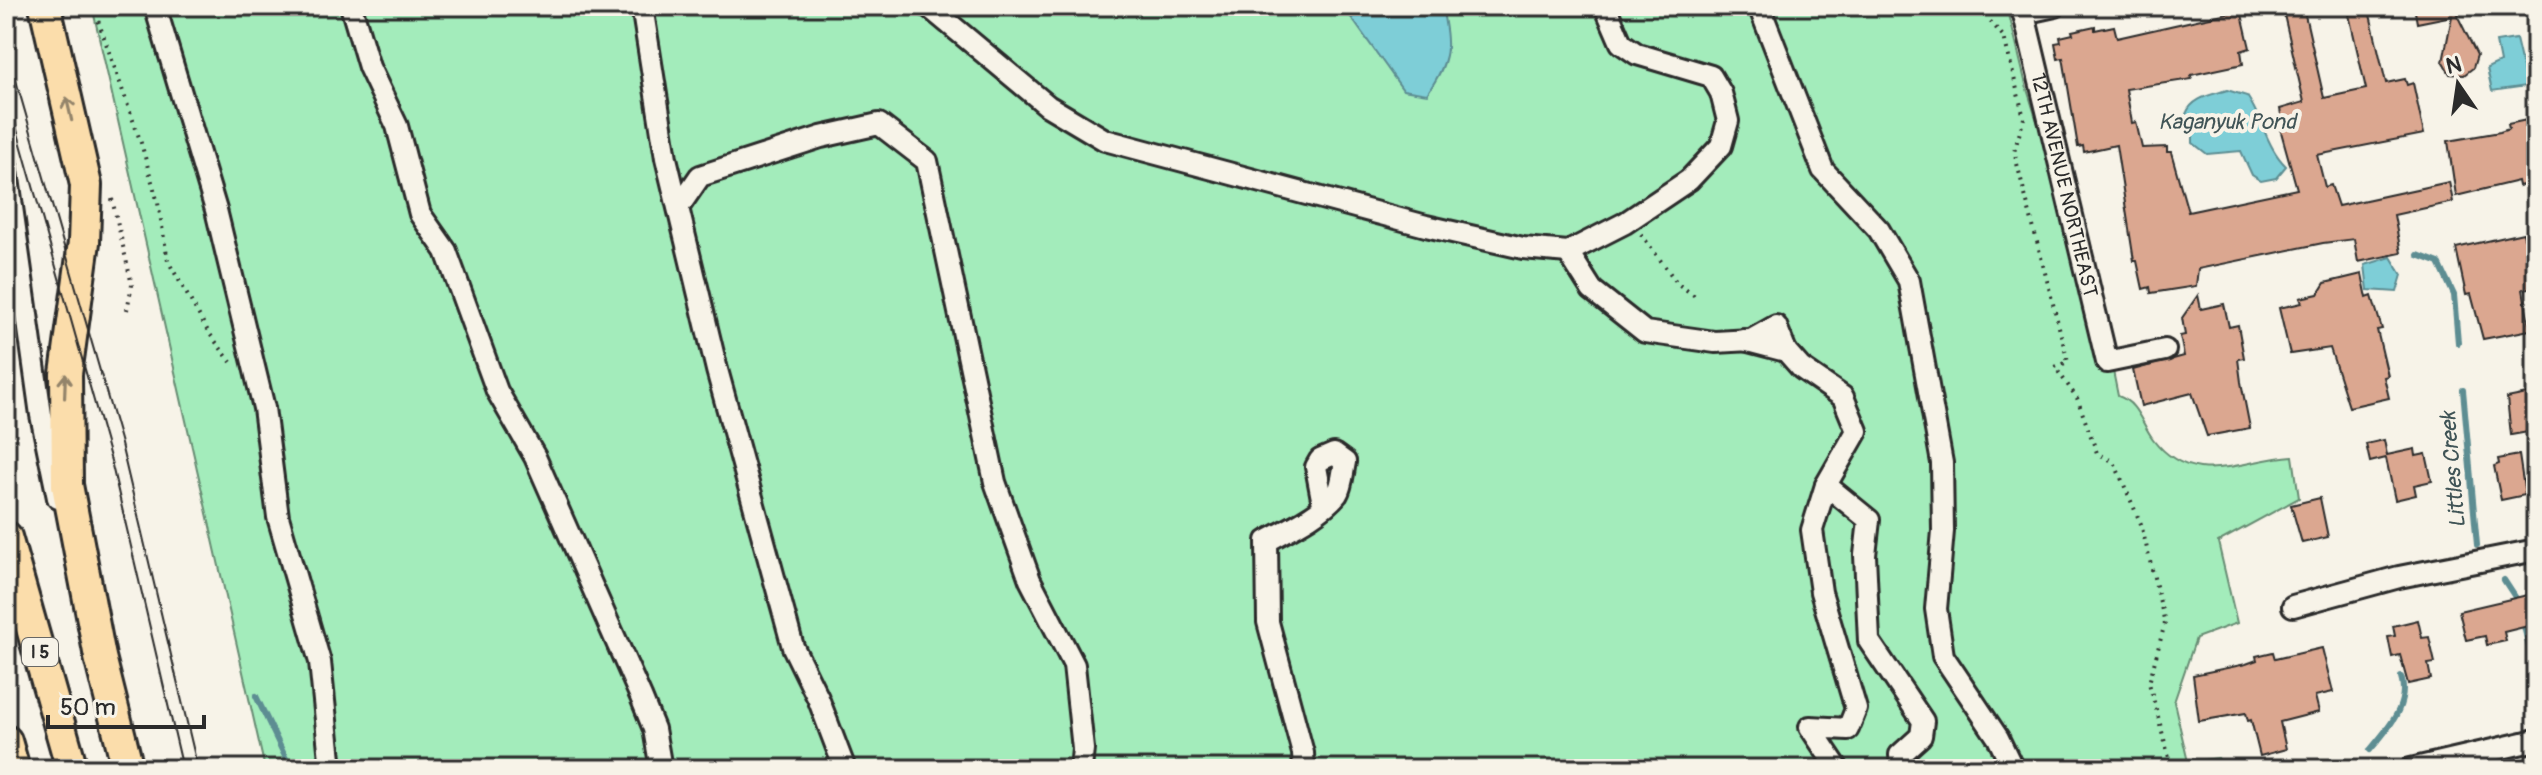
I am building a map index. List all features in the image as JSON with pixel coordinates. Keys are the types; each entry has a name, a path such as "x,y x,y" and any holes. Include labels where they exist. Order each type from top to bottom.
{"highway":[{"path":"45,6 86,185 84,242 72,318 64,424 67,485 100,657 128,769"},
{"name":"I 5","path":"6,537 72,769"},
{"path":"6,741 14,769"}],"street":[{"path":"155,6 216,210 264,408 278,517 320,662 331,769"},
{"path":"351,6 369,67 397,126 420,214 446,251 497,391 535,457 641,697 654,729 661,769"},
{"path":"642,6 666,158 680,205 717,370 793,647 818,698 845,769"},
{"path":"928,6 1048,106 1105,140 1426,226 1523,248 1568,252 1630,219 1689,180 1721,146 1728,121 1721,93 1711,76 1637,54 1621,43 1605,6"},
{"path":"1759,6 1823,170 1879,230 1909,281 1942,463 1943,531 1936,609 1943,656 1998,738 2013,769"},
{"path":"2023,9 2055,6"},
{"name":"12TH AVENUE NORTHEAST","path":"2023,9 2107,362 2165,350"},
{"path":"680,205 700,176 821,137 879,124 927,161 995,482 1030,580 1074,665 1083,749 1081,769"},
{"path":"6,164 46,442 100,657"},
{"path":"1568,252 1592,290 1645,332 1715,342 1744,340 1776,326 1786,351 1801,368 1843,397 1857,431 1826,485 1812,530 1821,592 1856,709 1848,729 1810,727 1838,769"},
{"path":"1826,485 1869,520 1865,555 1869,641 1923,721 1921,736 1900,755 1901,769"},
{"path":"1304,769 1299,738 1268,622 1267,541 1323,504"},
{"path":"2293,606 2399,577 2536,550"},
{"path":"2411,769 2536,740"}],"path":[{"path":"93,6 141,143 158,203 168,261 209,333 233,364"},
{"path":"1988,6 1989,20 2004,37 2024,118 2014,152 2068,362 2055,367 2077,398 2097,453 2114,462 2141,524 2165,623 2149,683 2172,769"},
{"path":"1630,219 1678,284 1695,296"}],"green space":[{"path":"92,6 2007,6 2027,89 2110,356 2118,396 2135,408 2153,439 2168,455 2184,464 2218,468 2293,456 2299,498 2218,542 2237,623 2196,638 2174,702 2188,762 2218,758 2226,769 265,769"}],"water":[{"path":"1343,6 1442,6 1446,53 1441,71 1427,94 1403,90"},
{"path":"2516,39 2527,86 2492,91 2487,68 2500,62 2496,42"},
{"name":"Kaganyuk Pond","path":"2227,90 2247,96 2274,151 2286,166 2276,178 2261,181 2252,175 2241,151 2207,154 2193,143 2193,129 2186,114 2189,108 2203,98"},
{"path":"2391,257 2402,275 2397,292 2368,290 2365,265"}],"building":[{"path":"2282,6 2303,6 2324,98 2366,89 2347,6 2368,6 2386,83 2405,79 2407,85 2413,83 2424,134 2317,155 2325,187 2331,185 2338,206 2449,182 2453,202 2394,215 2401,253 2358,262 2354,239 2323,243 2198,269 2196,286 2151,293 2150,287 2143,289 2137,261 2134,261 2116,145 2084,152 2083,146 2078,147 2063,58 2058,59 2055,43 2061,42 2060,37 2073,34 2072,31 2095,26 2095,30 2114,26 2117,38 2241,10 2250,48 2241,51 2243,64 2191,75 2192,79 2126,89 2132,123 2136,122 2142,148 2167,147 2167,152 2171,152 2188,212 2297,189 2278,121 2282,120 2280,109 2304,102"},
{"path":"2414,6 2463,6 2464,13 2457,15 2477,55 2473,68 2464,75 2450,74 2443,62 2452,16 2417,23"},
{"path":"2536,118 2536,182 2519,186 2518,181 2456,196 2448,141 2500,132 2509,129 2508,124"},
{"path":"2523,233 2524,238 2536,236 2536,287 2523,289 2530,330 2483,339 2471,294 2466,295 2456,248"},
{"path":"2362,274 2367,298 2372,296 2382,329 2377,330 2388,376 2384,377 2389,398 2349,407 2330,348 2290,354 2279,308 2302,303 2300,298 2318,294 2325,283"},
{"path":"2198,295 2201,309 2224,304 2229,327 2238,325 2244,358 2238,359 2250,428 2207,436 2192,393 2141,406 2133,370 2184,356 2180,336 2185,335 2182,318"},
{"path":"2527,394 2534,431 2511,435 2507,398"},
{"path":"2384,440 2387,455 2415,449 2416,456 2426,454 2432,481 2414,485 2416,495 2395,500 2386,458 2370,462 2366,444"},
{"path":"2519,455 2525,495 2501,500 2494,466 2499,464 2498,459"},
{"path":"2320,498 2328,537 2302,543 2291,505"},
{"path":"2536,593 2536,624 2504,632 2506,641 2487,645 2485,636 2466,640 2459,611"},
{"path":"2418,620 2422,638 2429,637 2435,663 2428,664 2431,679 2408,684 2400,655 2392,657 2388,637 2395,636 2393,626"},
{"path":"2322,648 2333,692 2315,696 2319,712 2280,722 2286,749 2260,756 2251,720 2248,721 2246,713 2199,721 2193,675 2246,664 2257,660 2256,656 2273,652 2275,659"}],"waterway":[{"name":"Littles Creek","path":"2418,255 2439,263 2454,295 2458,343"},
{"path":"6,349 7,353"},
{"name":"Littles Creek","path":"2463,390 2477,545"},
{"name":"Littles Creek","path":"2504,580 2519,603"},
{"name":"Littles Creek","path":"2523,622 2530,651 2536,657"},
{"path":"2370,750 2400,707 2401,677"},
{"path":"256,696 291,769"}],"tram line":[{"path":"6,46 120,440 198,769"},
{"path":"6,91 111,461 183,769"}]}
